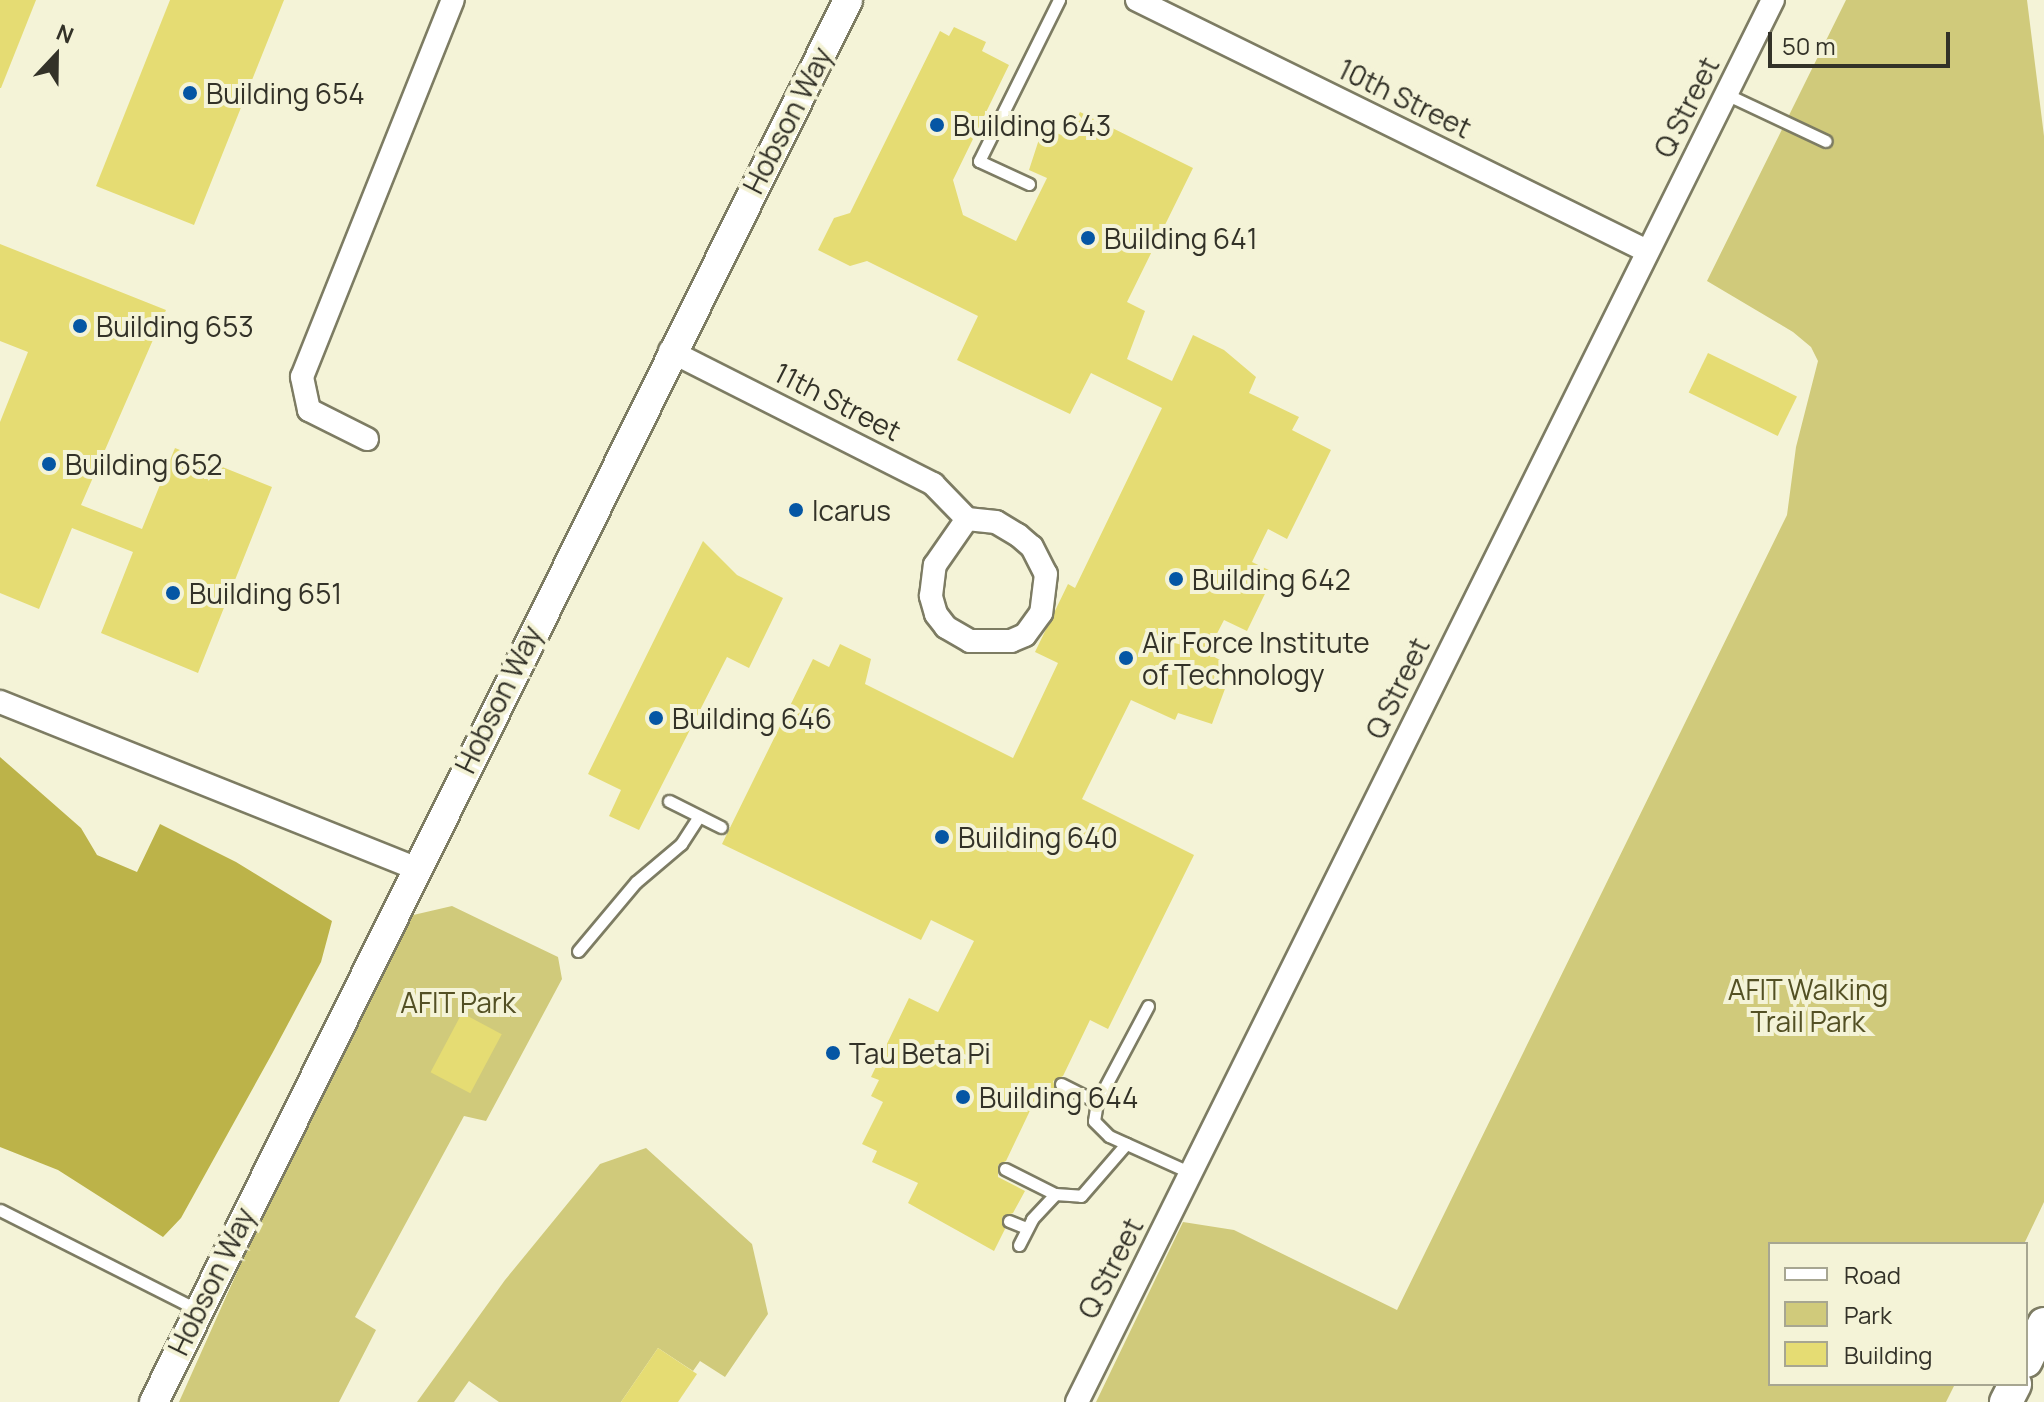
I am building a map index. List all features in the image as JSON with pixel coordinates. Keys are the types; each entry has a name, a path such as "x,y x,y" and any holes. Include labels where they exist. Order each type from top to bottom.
{"main road":[{"path":"2028,1357 2044,1324"}],"street":[{"path":"367,439 309,410 302,377 453,0"},
{"name":"Hobson Way","path":"154,1402 196,1309 414,868 848,0"},
{"name":"10th Street","path":"1137,0 1647,251"},
{"name":"Q Street","path":"1077,1402 1773,0"},
{"name":"11th Street","path":"670,351 933,484 967,519"},
{"path":"967,519 996,522 1018,535 1032,547 1046,574 1041,613 1025,635 1011,641 970,641 936,614 931,596 935,565 967,519"},
{"path":"0,702 414,868"}],"lane":[{"path":"1029,184 979,161 1059,0"},
{"path":"1726,94 1826,141"},
{"path":"669,801 721,827"},
{"path":"578,951 636,882 681,844 699,816"},
{"path":"1148,1006 1097,1102 1098,1128 1191,1173"},
{"path":"1061,1084 1097,1102"},
{"path":"1005,1169 1055,1194 1075,1197 1088,1192 1115,1151 1126,1144"},
{"path":"1019,1245 1026,1228 1055,1194"},
{"path":"0,1210 196,1309"},
{"path":"1009,1221 1026,1228"}],"green space":[{"name":"AFIT Walking Trail Park","path":"1846,0 2027,0 2044,136 2044,1202 2025,1242 1768,1242 1768,1386 1954,1386 1946,1402 1096,1402 1183,1222 1234,1230 1397,1310 1787,515 1796,447 1818,361 1811,347 1793,332 1707,281"},
{"name":"AFIT Park","path":"452,906 558,957 562,979 486,1121 464,1116 355,1317 376,1330 339,1402 179,1402 310,1109 409,916"},
{"path":"646,1148 752,1244 768,1314 725,1377 700,1361 693,1371 658,1348 621,1402 499,1402 469,1381 454,1402 417,1402 505,1280 600,1164"}],"shaded area":[{"path":"0,757 81,828 97,855 137,872 160,824 236,862 332,921 321,962 273,1052 181,1218 163,1237 58,1170 0,1147"}],"building":[{"path":"0,0 36,0 1,88 0,88"},
{"name":"Building 654","path":"170,0 284,0 194,225 96,186"},
{"path":"954,27 986,42 982,51 1009,65 953,180 963,215 1016,241 1047,178 1029,170 1043,127 1068,138 1080,112 1193,168 1127,302 1145,311 1127,359 1172,381 1193,335 1224,350 1256,377 1249,393 1299,417 1292,430 1331,450 1287,539 1268,529 1252,562 1275,573 1247,631 1224,620 1207,653 1233,667 1212,724 1178,713 1175,720 1131,700 1082,799 1194,855 1108,1029 1090,1020 1063,1076 1053,1081 1056,1090 1049,1104 1036,1098 1006,1161 998,1165 998,1177 1025,1191 1013,1213 1002,1217 1005,1229 994,1251 908,1203 918,1183 872,1162 877,1151 862,1144 883,1102 871,1096 879,1080 871,1077 909,998 938,1012 974,941 931,920 921,940 722,844 813,659 829,667 840,644 871,659 865,684 1013,758 1058,663 1035,652 1068,584 1075,588 1162,408 1091,373 1070,414 957,360 978,316 867,261 850,266 818,250 834,218 850,213 940,31 949,36"},
{"path":"0,244 166,310 81,505 142,529 175,448 272,487 198,673 101,633 133,552 72,528 39,609 0,593 0,422 28,352 0,341"},
{"path":"1708,353 1797,396 1778,436 1689,393"},
{"name":"Building 646","path":"703,541 737,575 783,598 749,668 727,657 639,830 609,816 621,790 588,774"},
{"path":"462,1013 502,1034 470,1093 431,1072"},
{"path":"658,1348 697,1374 678,1402 621,1402"}],"place":[{"name":"Building 654","path":"190,93"},
{"name":"Building 643","path":"937,125"},
{"name":"Building 641","path":"1088,238"},
{"name":"Building 653","path":"80,326"},
{"name":"Building 652","path":"49,464"},
{"name":"Icarus","path":"796,510"},
{"name":"Building 642","path":"1176,579"},
{"name":"Building 651","path":"173,593"},
{"name":"Air Force Institute of Technology","path":"1126,658"},
{"name":"Building 646","path":"656,718"},
{"name":"Building 640","path":"942,837"},
{"name":"Tau Beta Pi","path":"833,1053"},
{"name":"Building 644","path":"963,1097"}]}
